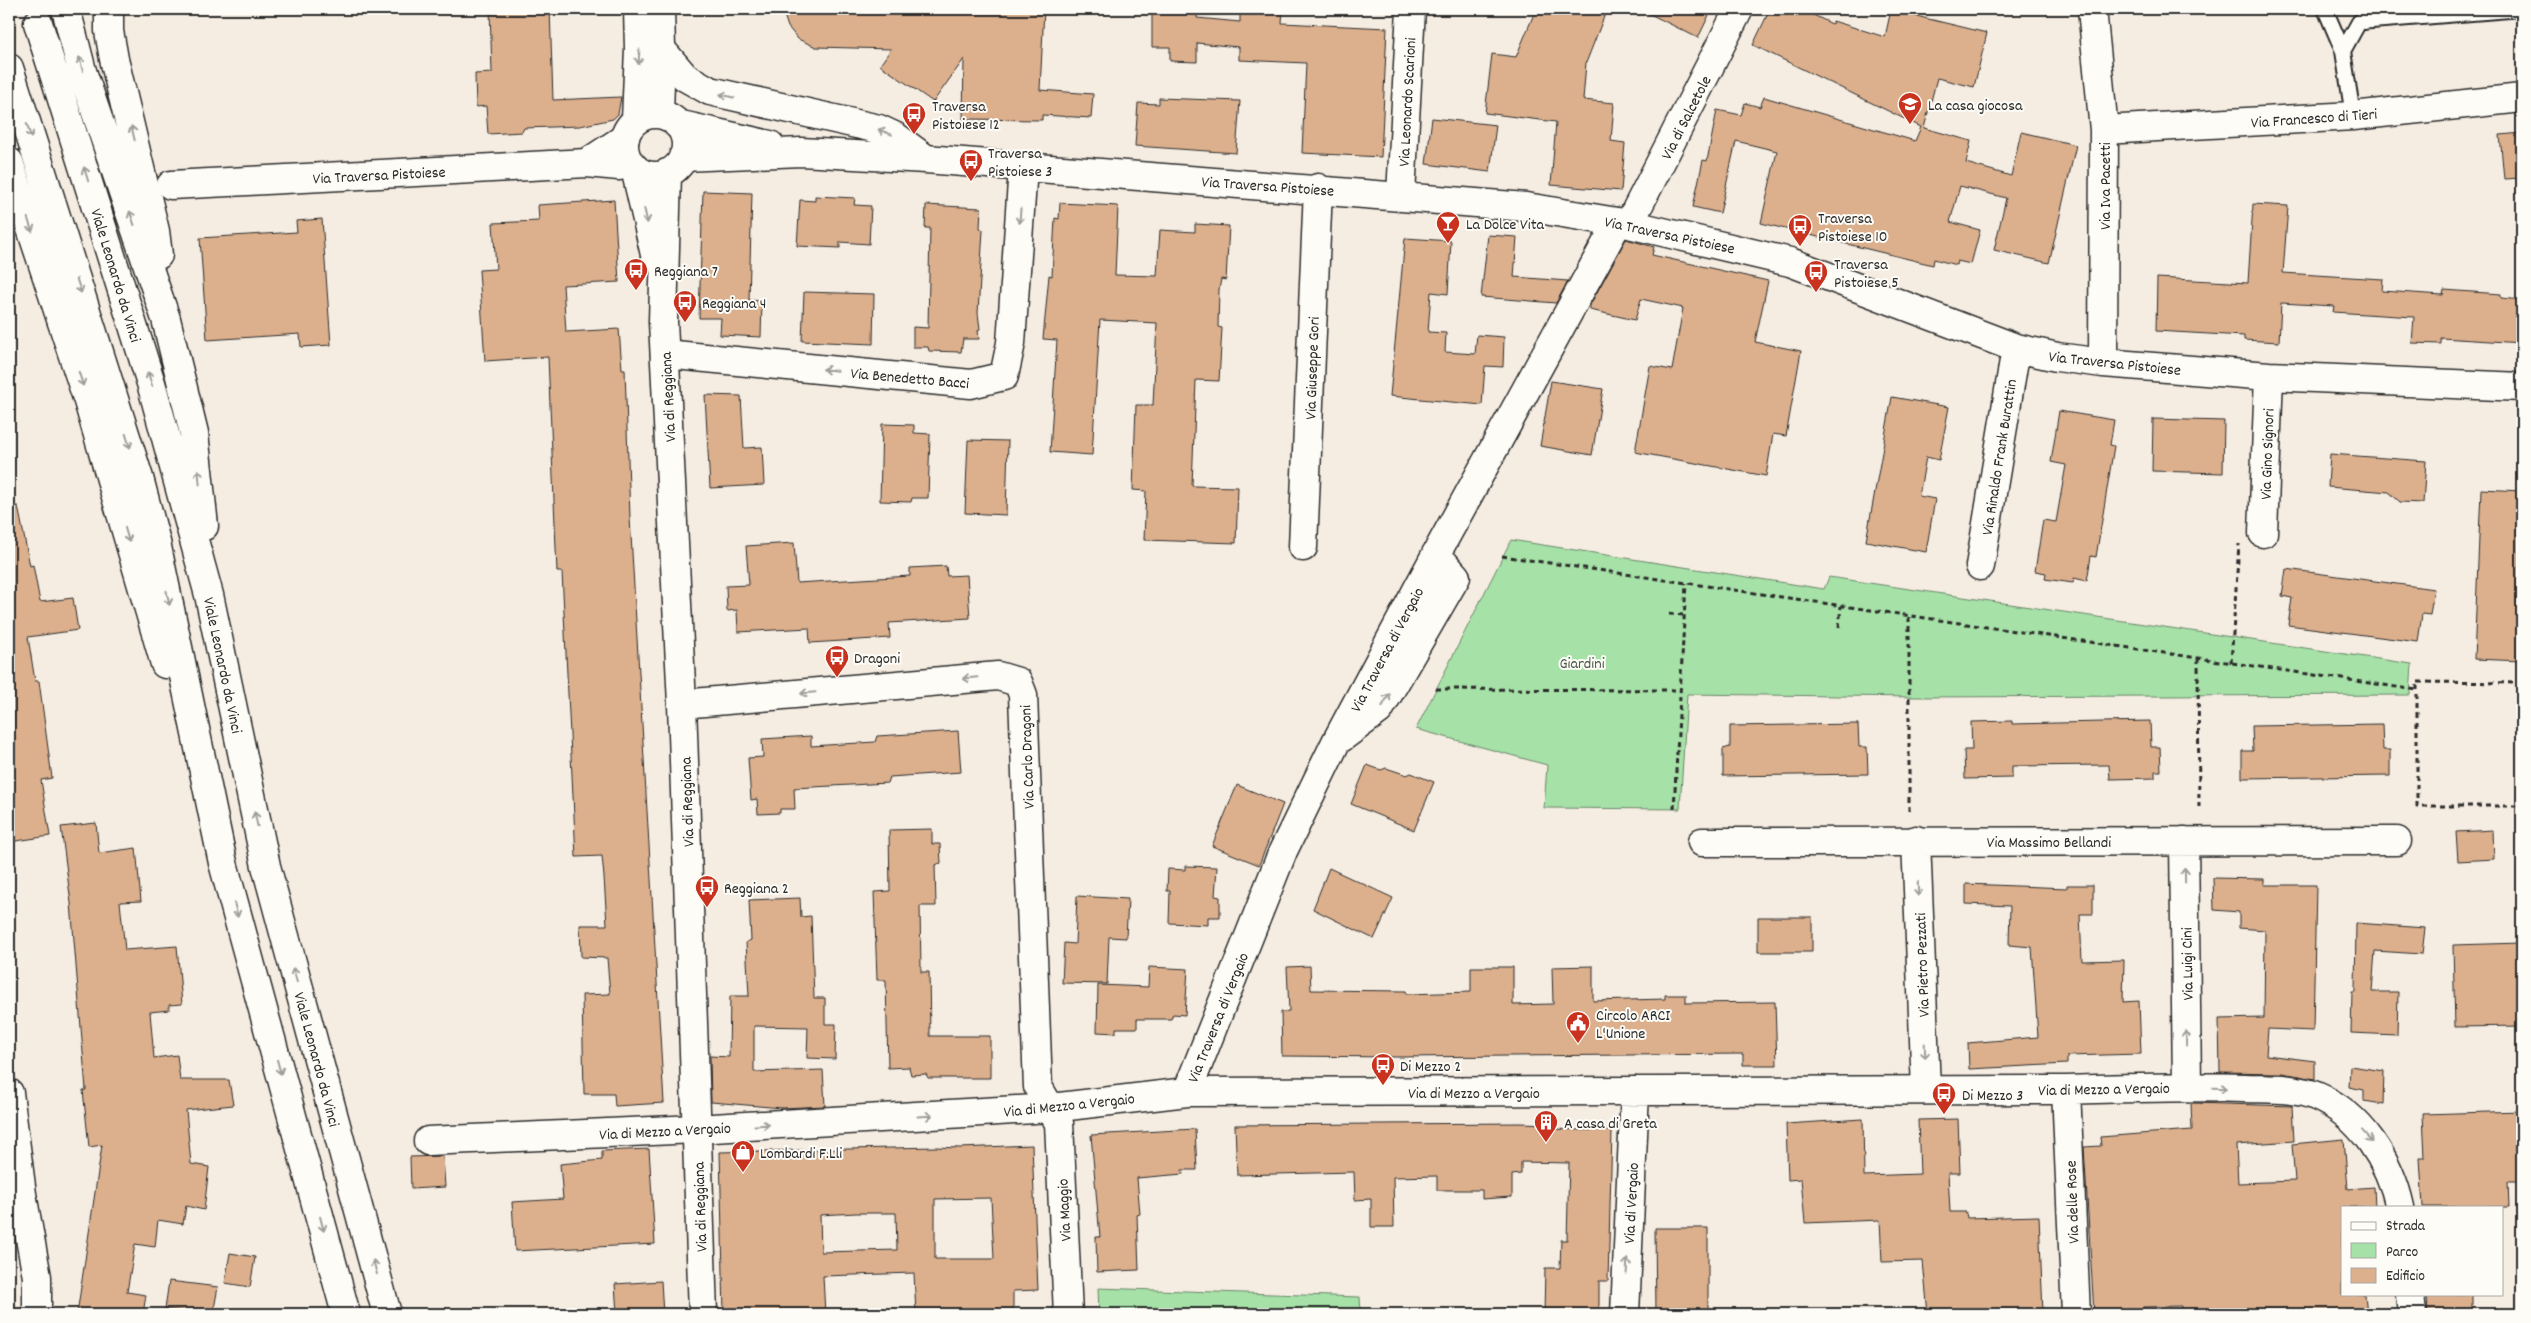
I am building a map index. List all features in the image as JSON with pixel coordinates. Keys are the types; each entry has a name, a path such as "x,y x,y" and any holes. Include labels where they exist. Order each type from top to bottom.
{"main road":[{"path":"66,9 82,71 166,319 197,451 210,595"},
{"path":"109,9 109,31 114,59 155,231 166,319"},
{"name":"Via di Reggiana","path":"638,9 639,49 649,124"},
{"name":"Via di Reggiana","path":"660,9 662,49 649,124 625,151 633,166 663,290"},
{"name":"Via Leonardo Scarioni","path":"1401,195 1411,9"},
{"name":"Via di Salcetole","path":"1624,223 1739,9"},
{"name":"Via Iva Pacetti","path":"2092,9 2104,130 2102,364"},
{"name":"Viale Leonardo da Vinci","path":"38,23 151,383 210,595 266,866 388,1314"},
{"path":"662,49 685,77 710,91 879,129 896,136 926,159"},
{"path":"9,68 139,478 156,542 223,863"},
{"name":"Via Francesco di Tieri","path":"2104,130 2353,116 2522,98"},
{"path":"587,163 649,124"},
{"name":"Via di Reggiana","path":"649,124 684,136 675,165 663,290 682,704 703,1314"},
{"name":"Via Traversa Pistoiese","path":"649,124 801,152 926,159 1318,188 1526,207 1624,223 1790,262 2016,348 2102,364 2269,376 2522,386"},
{"name":"Via Traversa Pistoiese","path":"675,165 801,152"},
{"path":"9,162 88,401 223,863 346,1314"},
{"name":"Via Traversa Pistoiese","path":"171,185 587,163 633,166"},
{"path":"633,166 647,174 675,165"},
{"name":"Via Benedetto Bacci","path":"665,354 971,384 1004,376 1012,343 1023,167"},
{"name":"Via Giuseppe Gori","path":"1303,547 1318,188"},
{"name":"Via Traversa di Vergaio","path":"1187,1092 1284,851 1336,742 1436,554 1624,223"},
{"name":"Via Rinaldo Frank Burattin","path":"1980,566 2016,348"},
{"name":"Via Gino Signori","path":"2251,535 2269,376"},
{"name":"Via Carlo Dragoni","path":"682,704 998,676 1018,682 1023,695 1038,1088 1050,1108"},
{"name":"Via Massimo Bellandi","path":"1702,842 1916,840 2397,841"},
{"name":"Via Pietro Pezzati","path":"1916,840 1926,1090"},
{"name":"Via Luigi Cini","path":"2184,841 2187,1086"},
{"name":"Via di Mezzo a Vergaio","path":"428,1141 696,1129 1050,1108 1187,1092 2066,1090 2187,1086 2303,1092 2334,1106 2354,1123 2375,1146 2393,1179 2400,1206"},
{"name":"Via delle Rose","path":"2066,1090 2076,1314"},
{"name":"Via di Vergaio","path":"1625,1314 1634,1091"},
{"path":"9,1093 22,1194 37,1277 37,1314"},
{"name":"Via Maggio","path":"1050,1108 1059,1123 1068,1314"},
{"path":"2410,1296 2412,1314"}],"lane":[{"path":"2325,9 2343,50 2353,116"},
{"path":"2343,50 2365,15 2522,9"}],"path":[{"path":"2231,663 2251,535"},
{"path":"1502,556 2417,690"},
{"path":"1674,809 1686,583"},
{"path":"1839,627 1841,606"},
{"path":"1669,614 1684,615"},
{"path":"1909,616 1909,811"},
{"path":"2198,658 2199,809"},
{"path":"2522,683 2417,682 2417,806 2522,806"},
{"path":"1436,690 1681,690"}],"green space":[{"name":"Giardini","path":"1511,540 1824,589 1829,577 2412,664 2410,695 1915,697 1687,694 1680,809 1544,808 1547,765 1416,729"},
{"path":"1098,1288 1360,1297 1361,1313 1388,1314 1099,1314"}],"building":[{"path":"490,9 550,9 553,100 621,97 618,114 613,119 580,126 524,128 522,132 488,134 486,106 476,107 475,74 492,73"},
{"path":"782,9 1044,9 1040,90 1093,94 1091,118 1042,115 1042,120 963,119 964,59 933,102 880,65 891,49 816,47 798,39 788,27"},
{"path":"1152,9 1164,9 1167,12 1197,12 1197,18 1240,22 1240,9 1283,9 1282,23 1387,28 1381,157 1302,153 1306,63 1239,60 1239,47 1197,43 1197,62 1170,61 1170,47 1152,47"},
{"path":"1536,9 1607,9 1586,63 1583,100 1614,103 1611,141 1625,143 1621,191 1551,185 1556,122 1485,113 1492,54 1516,57"},
{"path":"1640,9 1712,9 1698,38"},
{"path":"1770,9 1801,9 1832,24 1833,21 1885,37 1891,10 1987,33 1974,87 1937,78 1924,128 1971,141 1966,163 2011,176 2021,132 2076,145 2049,263 1994,250 2006,198 1960,186 1950,222 1980,230 1971,264 1957,261 1956,265 1934,259 1933,265 1761,223 1777,151 1736,141 1720,213 1693,207 1703,160 1707,161 1717,110 1741,115 1745,103 1760,107 1764,97 1915,141 1921,127 1753,45"},
{"path":"1159,98 1240,101 1236,153 1135,146 1138,103 1159,104"},
{"path":"1432,118 1496,125 1490,172 1426,164"},
{"path":"2522,133 2522,178 2504,179 2500,135"},
{"path":"703,191 752,193 749,300 762,301 761,337 720,335 721,318 699,318"},
{"path":"815,196 855,198 854,205 871,206 869,244 840,242 840,248 797,246 800,200 815,201"},
{"path":"614,200 619,282 563,285 566,332 619,329 622,369 625,369 630,518 664,1103 615,1106 614,1094 584,1094 582,995 610,994 607,958 581,957 580,925 607,925 602,856 576,857 562,572 557,572 548,357 485,361 479,270 496,269 493,223 539,221 538,205"},
{"path":"1060,203 1118,206 1115,275 1157,276 1160,230 1195,232 1195,224 1229,226 1226,280 1221,279 1219,290 1218,327 1222,328 1219,381 1196,380 1192,486 1238,487 1236,543 1144,540 1146,491 1133,490 1136,405 1153,405 1157,323 1100,320 1092,455 1050,452 1057,340 1043,339 1049,275 1052,276 1055,218 1059,219"},
{"path":"2253,204 2288,206 2283,273 2383,279 2382,291 2443,295 2444,290 2501,294 2501,298 2522,300 2522,343 2441,338 2441,344 2412,343 2414,317 2333,312 2334,306 2281,303 2279,342 2244,340 2244,336 2156,331 2157,278 2248,283"},
{"path":"926,205 981,208 980,228 983,230 978,313 979,339 963,339 961,352 929,351 928,347 913,347 913,327 928,328 930,228 925,228"},
{"path":"322,219 331,345 301,347 300,334 207,340 200,238 297,232 296,221"},
{"path":"1488,235 1517,237 1514,277 1568,281 1556,303 1481,297"},
{"path":"1405,238 1451,241 1448,294 1431,292 1428,332 1446,333 1445,352 1475,354 1477,335 1504,337 1503,367 1485,366 1482,405 1390,396"},
{"path":"1626,239 1654,247 1652,255 1768,281 1755,342 1801,351 1786,436 1773,434 1766,476 1635,452 1650,366 1672,370 1683,308 1641,299 1635,320 1590,310 1590,305"},
{"path":"804,292 874,294 873,344 802,341"},
{"path":"1551,381 1603,389 1592,455 1540,446"},
{"path":"705,395 741,396 744,448 762,447 764,485 710,488"},
{"path":"1892,397 1949,407 1939,460 1926,457 1919,496 1935,499 1926,552 1866,541"},
{"path":"2059,411 2114,420 2110,445 2114,446 2096,557 2091,556 2087,581 2074,578 2073,583 2045,579 2046,573 2035,571 2043,520 2056,522 2066,465 2051,462"},
{"path":"2153,419 2224,421 2223,473 2152,471"},
{"path":"882,424 914,425 914,433 930,434 928,498 912,498 911,502 880,501"},
{"path":"968,440 1008,441 1006,515 965,513"},
{"path":"2330,454 2426,461 2423,503 2400,502 2389,492 2328,487"},
{"path":"2481,489 2522,491 2522,661 2474,659"},
{"path":"18,506 30,566 33,565 40,602 73,598 78,630 28,637 35,681 39,681 52,778 41,780 50,836 9,842 9,507"},
{"path":"794,543 797,583 910,576 910,568 946,566 947,576 967,575 970,618 889,623 890,638 810,643 809,628 738,632 737,610 727,611 726,586 749,585 746,546"},
{"path":"2286,569 2434,589 2430,615 2422,614 2418,642 2288,625 2292,598 2282,596"},
{"path":"2012,721 2012,724 2150,721 2151,747 2160,747 2161,771 2155,771 2155,778 2110,779 2109,765 2012,766 2012,778 1965,779 1964,750 1972,750 1971,722"},
{"path":"1858,724 1859,747 1867,747 1868,774 1723,776 1723,749 1730,747 1730,726"},
{"path":"2382,724 2383,750 2390,750 2390,776 2242,778 2242,751 2253,751 2252,726"},
{"path":"958,731 961,772 890,777 888,783 794,788 795,809 780,809 780,813 758,814 757,799 751,800 748,758 763,757 762,739 811,736 811,746 875,742 877,736"},
{"path":"1367,765 1381,770 1386,768 1407,775 1411,773 1434,782 1414,830 1351,804"},
{"path":"1237,785 1283,804 1259,865 1212,846"},
{"path":"96,823 99,853 136,848 141,901 120,902 125,950 177,946 182,1004 169,1005 169,1010 150,1012 154,1058 177,1055 180,1080 229,1080 233,1105 186,1110 191,1164 209,1167 204,1210 186,1206 183,1224 158,1220 155,1247 135,1244 127,1292 146,1295 143,1314 77,1314 102,1145 89,1147 83,1090 86,1090 71,903 61,827"},
{"path":"932,829 932,844 940,844 941,863 935,865 936,906 920,906 921,972 929,972 930,1036 990,1036 990,1078 928,1078 926,1074 911,1075 909,1067 888,1068 886,980 877,980 874,892 890,891 889,830"},
{"path":"2493,830 2494,859 2458,861 2456,832"},
{"path":"1185,866 1217,867 1215,896 1220,897 1220,917 1208,917 1208,925 1169,923 1170,891 1167,891 1168,869 1185,870"},
{"path":"1329,868 1393,898 1374,939 1313,909"},
{"path":"2213,878 2264,879 2264,885 2316,885 2313,1031 2268,1029 2266,1055 2315,1061 2315,1079 2282,1073 2220,1072 2219,1019 2264,1018 2265,930 2239,928 2239,912 2214,910"},
{"path":"1966,884 2067,888 2067,885 2093,885 2093,914 2080,914 2082,961 2124,960 2123,1002 2139,1001 2141,1054 2067,1056 2067,1064 1969,1069 1968,1043 2038,1037 2032,947 2009,945 2010,906 1966,904"},
{"path":"1077,896 1128,899 1126,938 1109,937 1107,984 1062,983 1064,943 1075,944"},
{"path":"800,898 801,917 811,916 814,998 825,998 825,1024 836,1024 835,1059 807,1058 808,1027 754,1026 754,1072 823,1070 825,1106 782,1108 711,1102 710,1056 729,1057 730,996 749,996 746,942 751,940 749,900"},
{"path":"1758,917 1812,917 1812,952 1758,952"},
{"path":"2356,923 2425,928 2422,954 2375,951 2372,992 2398,992 2397,1035 2351,1033 2352,992 2355,992"},
{"path":"2522,943 2522,1026 2455,1027 2453,945"},
{"path":"1310,966 1311,990 1406,991 1407,994 1471,992 1471,967 1513,967 1513,1005 1553,1004 1552,967 1593,966 1593,1001 1665,999 1665,995 1686,995 1686,1003 1775,1002 1777,1065 1743,1065 1743,1054 1398,1057 1282,1056 1281,1012 1289,1011 1287,967"},
{"path":"1149,967 1188,969 1185,1015 1173,1014 1171,1019 1137,1019 1137,1028 1116,1028 1116,1033 1097,1032 1098,985 1148,987"},
{"path":"2350,1066 2384,1071 2383,1104 2364,1101 2364,1090 2349,1087"},
{"path":"2191,1103 2292,1106 2294,1141 2236,1145 2238,1183 2295,1181 2292,1144 2344,1139 2348,1189 2374,1187 2375,1206 2341,1206 2341,1296 2365,1296 2367,1314 2181,1314 2181,1306 2143,1307 2144,1314 2094,1314 2084,1147 2101,1146 2100,1137 2192,1130"},
{"path":"2522,1111 2522,1182 2508,1182 2509,1207 2423,1206 2420,1158 2425,1158 2423,1114"},
{"path":"1863,1119 1864,1176 1920,1174 1918,1120 1958,1119 1960,1173 1948,1173 1950,1212 1966,1212 1967,1218 2039,1216 2043,1314 1928,1314 1923,1261 1882,1262 1880,1220 1805,1223 1801,1179 1788,1180 1786,1124"},
{"path":"1552,1124 1552,1129 1612,1131 1608,1281 1599,1281 1599,1314 1544,1314 1545,1268 1560,1268 1561,1240 1567,1240 1569,1163 1521,1162 1521,1174 1512,1175 1512,1197 1482,1199 1482,1190 1437,1190 1437,1176 1393,1177 1394,1227 1371,1227 1371,1199 1355,1200 1354,1172 1237,1175 1235,1125"},
{"path":"1195,1129 1197,1170 1182,1170 1183,1174 1137,1178 1140,1214 1137,1215 1139,1270 1097,1272 1096,1237 1100,1237 1091,1135"},
{"path":"1032,1145 1038,1290 1013,1291 1013,1314 916,1314 914,1273 823,1276 825,1314 724,1314 720,1152","holes":["991,1198 994,1259 935,1259 935,1199","896,1213 897,1250 821,1252 820,1215"]},
{"path":"649,1149 655,1244 515,1251 512,1202 563,1199 560,1164 602,1160 602,1151"},
{"path":"443,1156 445,1187 411,1189 410,1157"},
{"path":"1655,1228 1708,1228 1708,1314 1656,1314"},
{"path":"230,1253 255,1257 250,1287 225,1283"},
{"path":"169,1281 218,1287 213,1314 165,1309"},
{"path":"661,1281 663,1314 617,1314 615,1284"},
{"path":"2427,1296 2472,1296 2472,1314 2428,1314"}],"place":[{"name":"La casa giocosa","path":"1910,125"},
{"name":"Traversa Pistoiese 12","path":"914,135"},
{"name":"Traversa Pistoiese 3","path":"971,182"},
{"name":"La Dolce Vita","path":"1448,244"},
{"name":"Traversa Pistoiese 10","path":"1800,247"},
{"name":"Reggiana 7","path":"636,291"},
{"name":"Traversa Pistoiese 5","path":"1816,293"},
{"name":"Reggiana 4","path":"685,323"},
{"name":"Dragoni","path":"837,678"},
{"name":"Reggiana 2","path":"707,908"},
{"name":"Circolo ARCI L'Unione","path":"1578,1044"},
{"name":"Di Mezzo 2","path":"1383,1086"},
{"name":"Di Mezzo 3","path":"1944,1115"},
{"name":"A casa di Greta","path":"1546,1143"},
{"name":"Lombardi F.Lli","path":"743,1173"}]}
